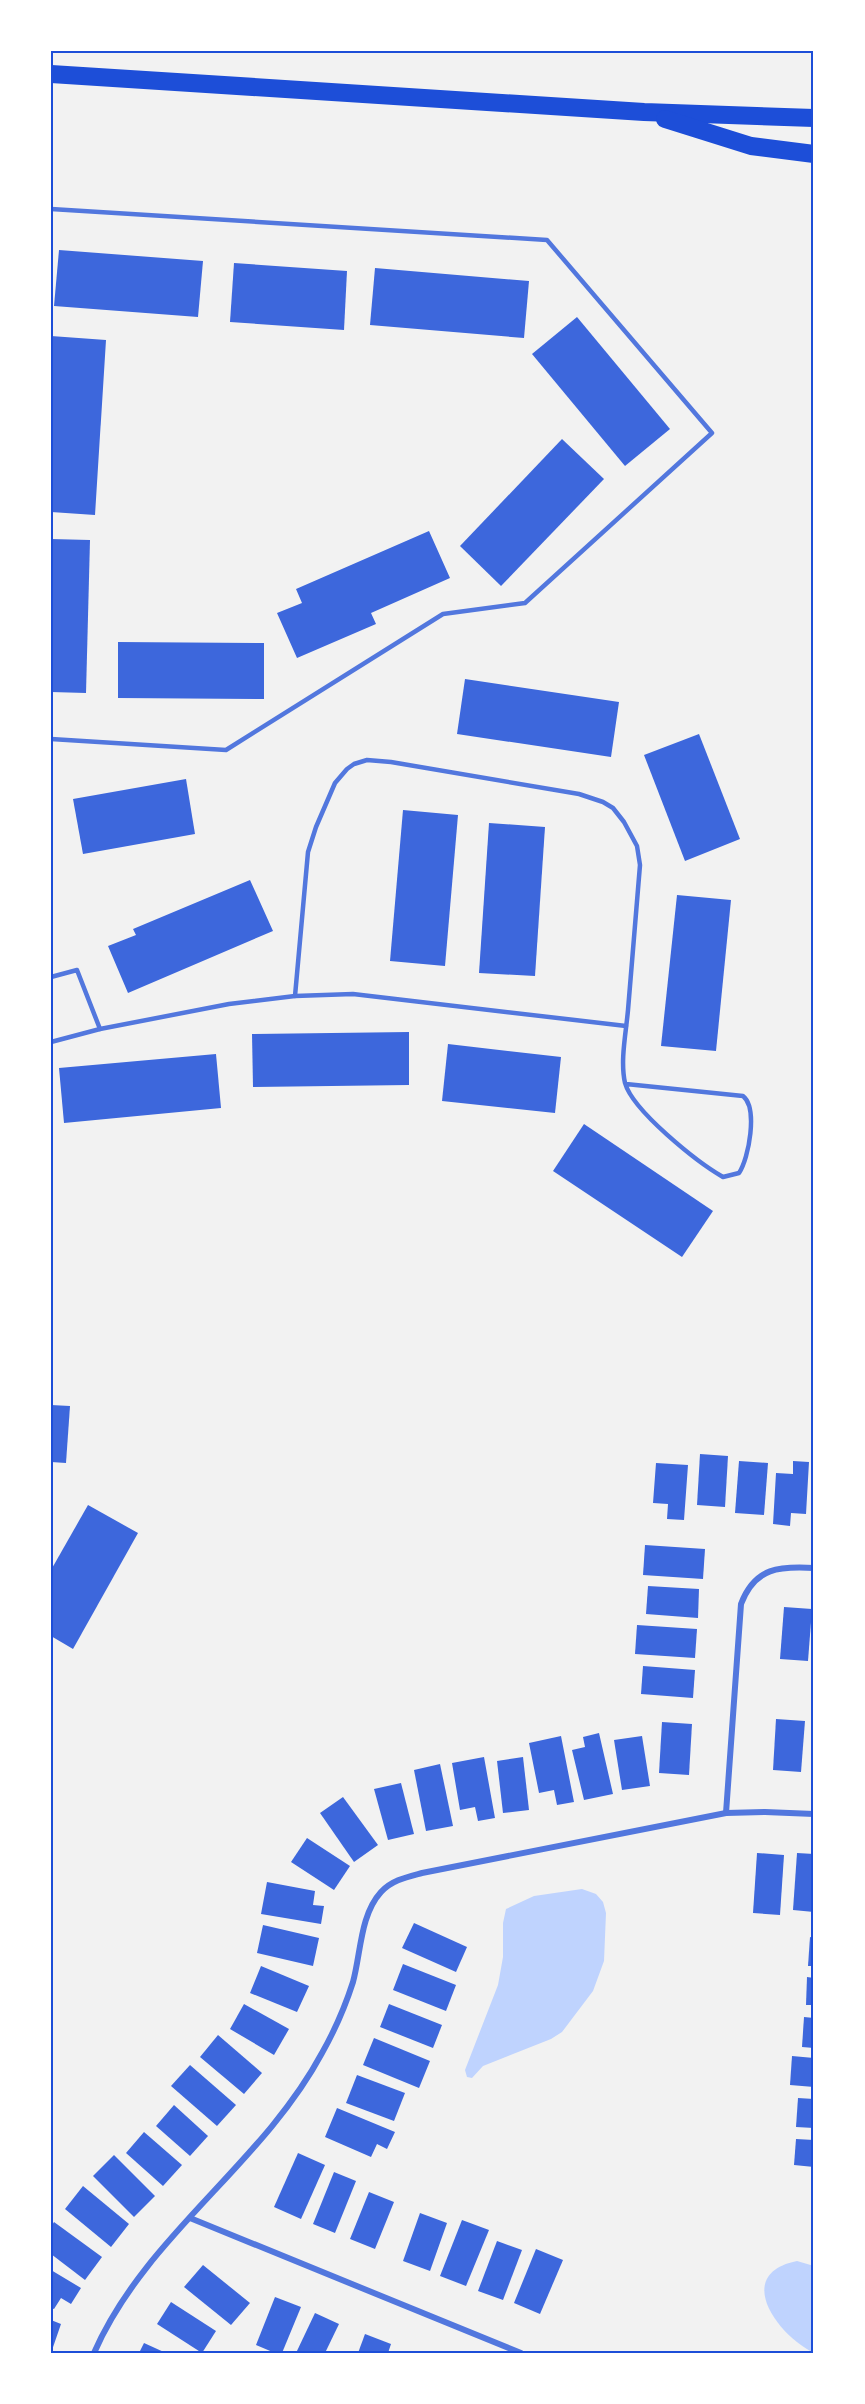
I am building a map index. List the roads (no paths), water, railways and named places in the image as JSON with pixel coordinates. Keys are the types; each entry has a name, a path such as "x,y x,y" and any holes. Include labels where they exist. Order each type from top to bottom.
{"highway":[{"path":"51,74 644,112 814,118"},
{"path":"644,112 751,146 814,154"}],"street":[{"path":"726,1814 741,1604 751,1586 772,1569 814,1568"},
{"path":"94,2353 110,2320 135,2282 270,2128 314,2068 329,2041 346,2001 360,1956 368,1915 376,1898 390,1884 422,1873 726,1814 765,1812 814,1814"},
{"path":"190,2218 521,2353"}],"lane":[{"path":"51,209 547,240 712,433 525,603 443,614 226,750 51,739"},
{"path":"295,996 308,852 335,783 346,769 367,760 390,762 579,794 613,808 624,822 637,846 640,865 626,1026 624,1072 626,1084 633,1099 643,1112 707,1167 723,1177 739,1173 747,1157 752,1110 749,1100 743,1095 626,1084"},
{"path":"51,977 77,970 100,1029"},
{"path":"51,1042 100,1029 218,1006 295,996 353,994 626,1026"}],"water":[{"path":"582,1889 596,1894 603,1902 606,1913 604,1961 593,1991 562,2032 551,2039 483,2066 472,2078 467,2077 465,2070 498,1985 503,1957 503,1923 506,1909 534,1896"},
{"path":"797,2261 814,2266 814,2353 800,2345 776,2320 768,2306 764,2291 767,2278 778,2268"}]}
